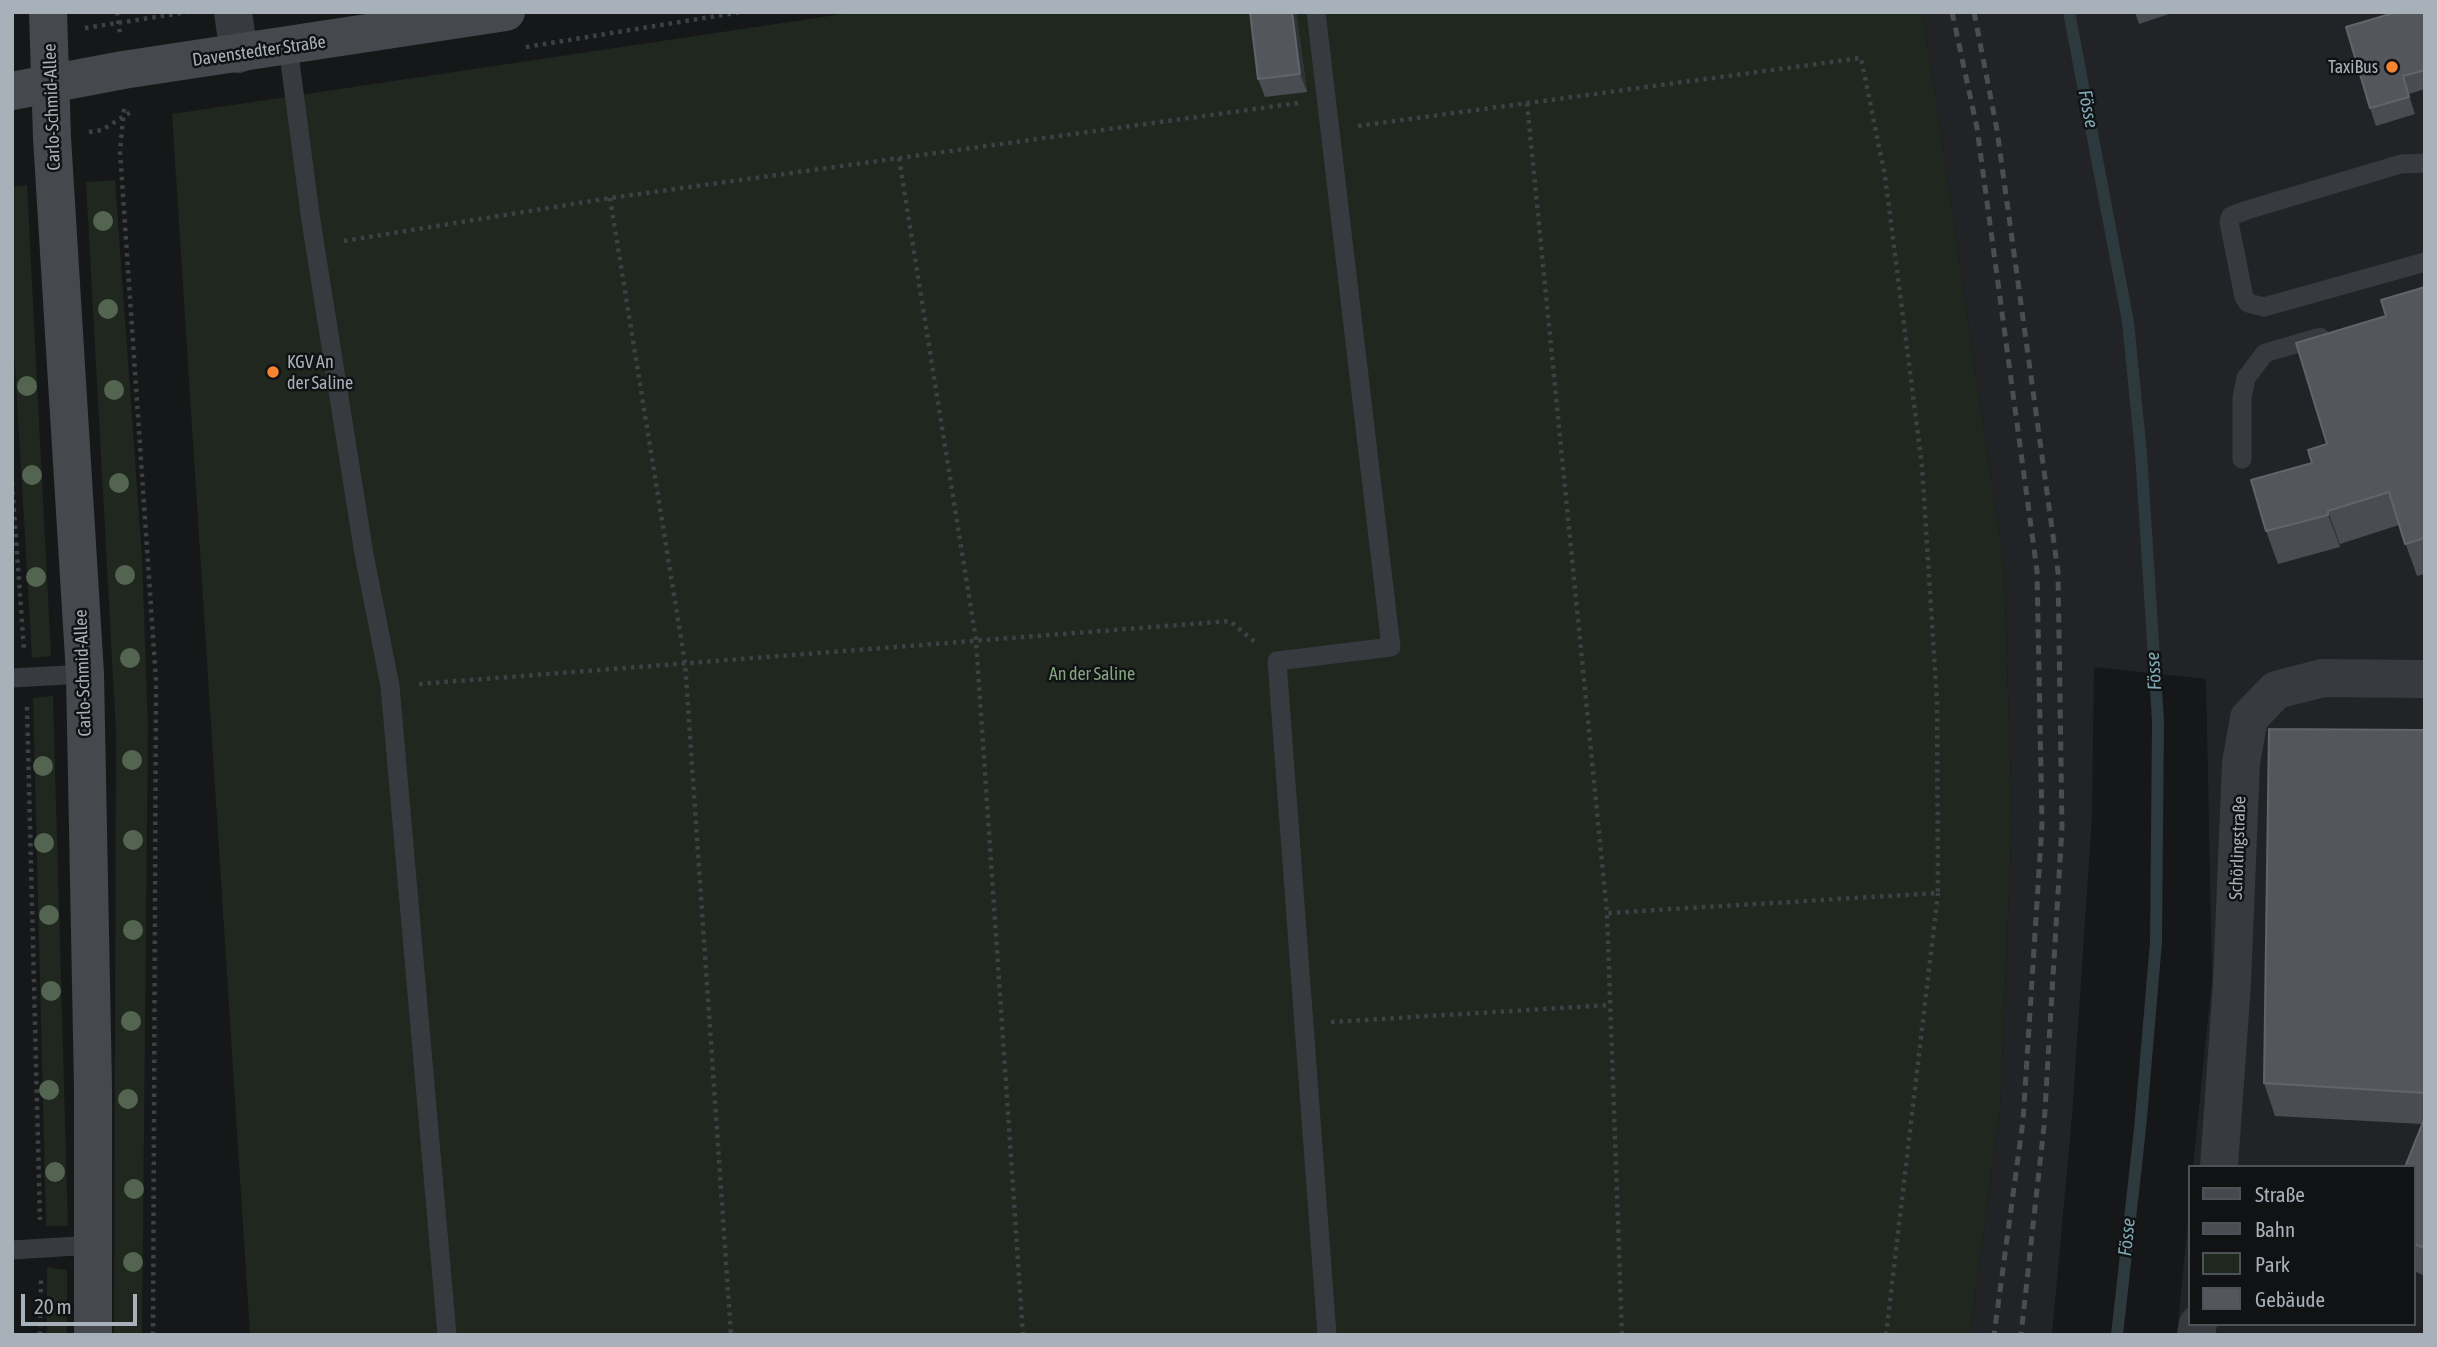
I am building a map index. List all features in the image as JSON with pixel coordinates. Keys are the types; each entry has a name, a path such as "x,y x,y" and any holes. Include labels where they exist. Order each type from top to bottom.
{"street":[{"name":"Carlo-Schmid-Allee","path":"48,12 85,674 93,1335"},
{"path":"233,12 239,54"},
{"name":"Davenstedter Straße","path":"12,90 123,70 506,12"},
{"name":"Schörlingstraße","path":"2219,1165 2232,983 2241,763 2249,718 2276,690 2323,678 2425,679"}],"lane":[{"path":"1316,12 1391,647 1277,662 1326,1335"},
{"path":"288,47 315,245 364,554 390,686 447,1335"},
{"path":"2425,163 2401,164 2285,198 2239,212 2231,216 2229,222 2244,297 2248,303 2264,307 2425,262"},
{"path":"2242,459 2242,398 2246,378 2265,353 2345,330"},
{"path":"19,677 85,674"},
{"path":"12,1250 93,1245"}],"path":[{"path":"117,12 120,23 125,115 120,151 156,681 153,1335"},
{"path":"120,23 188,12"},
{"path":"1330,130 1861,58 1885,176 1922,466 1937,701 1938,893 1886,1335"},
{"path":"315,245 610,198 1326,99"},
{"path":"1527,103 1607,913 1622,1335"},
{"path":"899,158 976,640 1023,1335"},
{"path":"610,198 685,663 731,1335"},
{"path":"12,483 41,1248 40,1335"},
{"path":"390,686 1230,621 1277,662"},
{"path":"1607,913 1938,893"},
{"path":"1304,1023 1610,1005"}],"shaded area":[{"path":"1923,12 2425,12 2425,1335 2177,1335 2188,1221 2188,1326 2416,1326 2416,1165 2193,1165 2212,978 2206,679 2094,667 2092,816 2072,1116 2052,1335 1970,1335 2000,1110 2012,819 2004,566"}],"green space":[{"name":"An der Saline","path":"856,12 1923,12 2004,566 2012,819 2000,1110 1970,1335 250,1335 172,114"},
{"path":"115,180 142,557 148,727 142,1335 114,1335 116,732 86,182"},
{"path":"27,185 51,656 32,658 12,315 12,187"},
{"path":"53,696 68,1226 46,1226 33,698"},
{"path":"47,1267 67,1270 67,1335 47,1335"}],"building":[{"path":"1250,12 1292,12 1300,74 1258,79"},
{"name":"TaxiBus","path":"2397,12 2425,12 2425,70 2403,76 2409,97 2370,108 2346,27"},
{"path":"2425,287 2425,538 2405,544 2389,492 2328,511 2328,515 2266,531 2251,480 2312,463 2308,450 2327,444 2296,343 2386,316 2381,300"},
{"path":"2269,729 2425,730 2425,1093 2264,1083"},
{"path":"2425,1117 2425,1248 2416,1245 2416,1165 2406,1165"}],"waterway":[{"name":"Fösse","path":"2069,12 2128,322 2141,453 2158,721 2156,942 2140,1129 2117,1335"}],"railway":[{"path":"1952,12 1977,128 2037,571 2042,824 2023,1121 1994,1335"},
{"path":"1974,12 1997,130 2058,572 2062,827 2044,1126 2021,1335"}],"place":[{"name":"TaxiBus","path":"2392,67"},
{"name":"KGV An der Saline","path":"273,372"}]}
